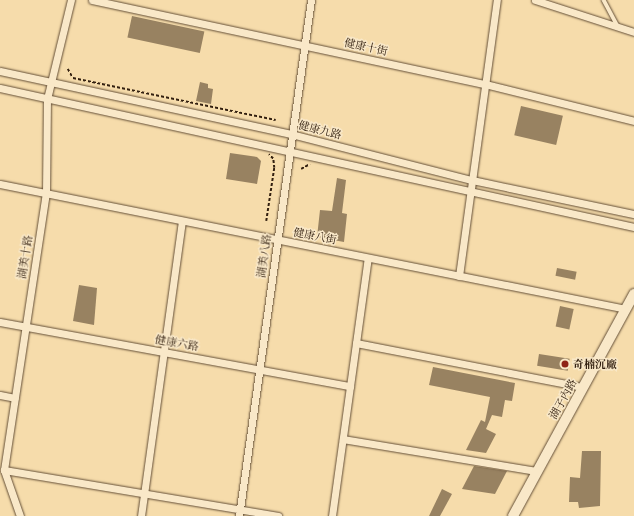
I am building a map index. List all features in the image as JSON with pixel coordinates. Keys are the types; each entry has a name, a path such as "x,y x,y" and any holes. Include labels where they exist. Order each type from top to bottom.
{"street":[{"name":"湖美十路","path":"20,516 2,470 15,398 46,193 48,99 71,0"},
{"name":"健康十街","path":"92,0 485,84 634,121"},
{"name":"湖美八路","path":"240,513 310,0"},
{"path":"459,276 497,0"},
{"path":"535,0 634,32"},
{"name":"健康九路","path":"0,71 291,134 472,180 634,214"},
{"path":"0,88 634,227"},
{"name":"健康八街","path":"0,184 626,309"},
{"path":"142,516 182,221"},
{"path":"332,516 368,258"},
{"name":"湖子內路","path":"513,516 634,294"},
{"name":"健康六路","path":"0,322 350,386"},
{"path":"356,343 583,388"},
{"path":"0,395 15,398"},
{"path":"343,439 537,471"},
{"path":"2,470 145,494 240,513 278,516"}],"lane":[{"path":"604,0 618,27"}],"path":[{"path":"68,69 73,78 276,120"},
{"path":"264,153 273,159 274,168 266,221"}],"building":[{"path":"132,16 204,31 200,53 127,38"},
{"path":"200,82 208,84 208,88 213,89 211,104 196,101"},
{"path":"521,106 563,116 556,145 514,135"},
{"path":"230,153 257,157 261,161 257,184 226,179"},
{"path":"337,178 346,180 342,213 347,214 344,242 317,237 320,210 332,211"},
{"path":"557,268 577,272 575,280 555,276"},
{"path":"79,285 97,288 94,325 73,321"},
{"path":"560,306 574,309 569,329 556,327"},
{"path":"539,354 570,359 568,371 537,366"},
{"path":"433,367 515,383 512,401 505,400 502,417 492,415 486,429 496,434 486,453 466,450 481,420 485,422 490,397 429,385"},
{"path":"582,451 601,451 600,506 579,508 578,502 569,502 570,477 580,478"},
{"path":"474,466 507,471 495,494 462,489"},
{"path":"442,489 452,494 440,516 429,516"}],"place":[{"name":"奇楠沉廠","path":"565,364"}]}
